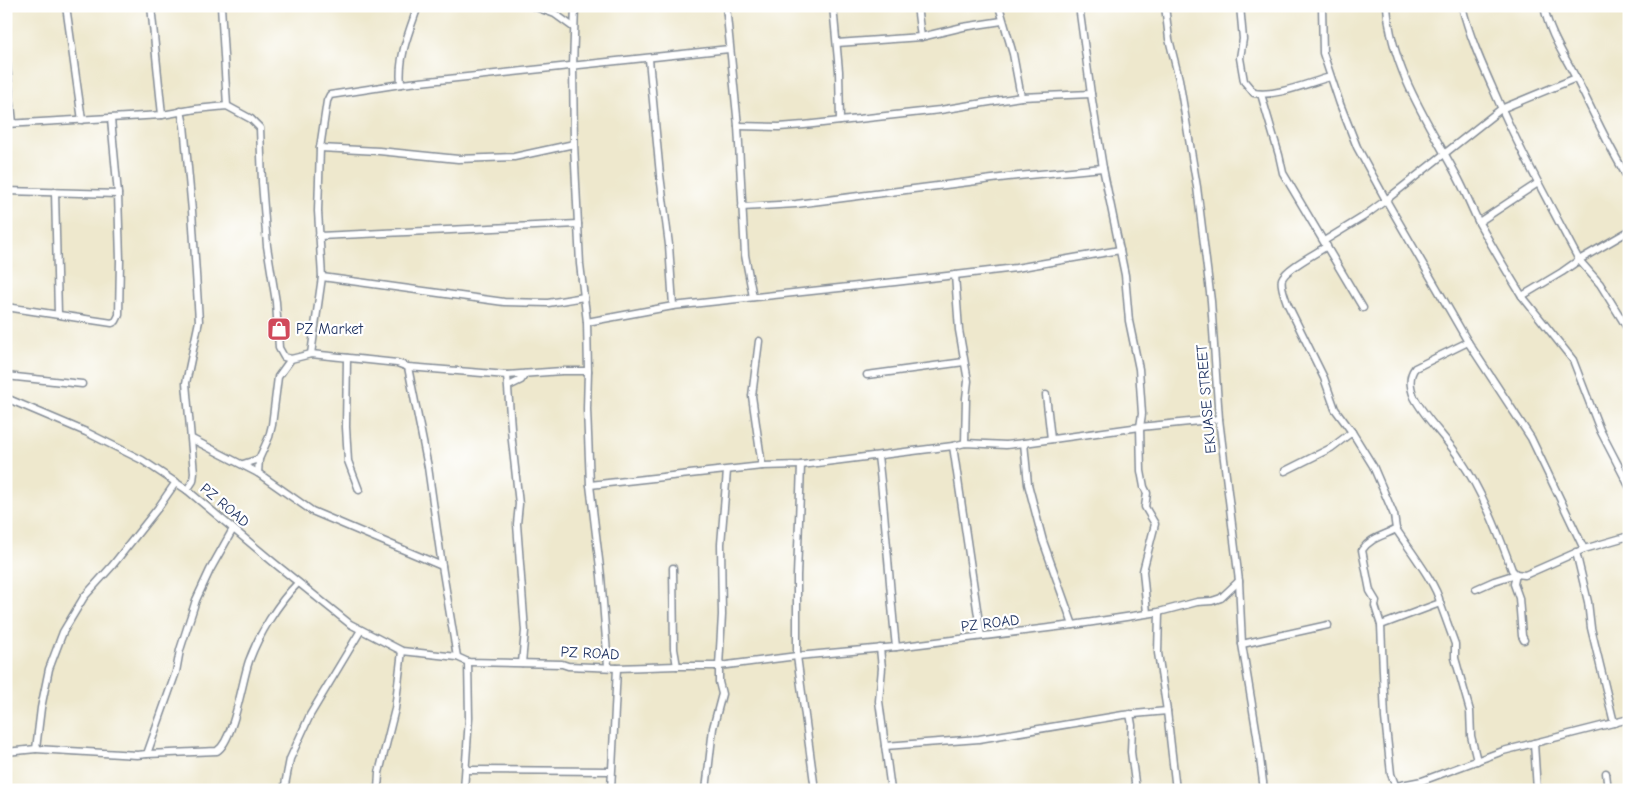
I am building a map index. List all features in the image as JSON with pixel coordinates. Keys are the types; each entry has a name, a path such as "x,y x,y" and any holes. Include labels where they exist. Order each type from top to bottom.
{"street":[{"path":"66,6 82,120"},
{"path":"151,6 162,114"},
{"path":"221,6 227,106"},
{"path":"401,84 400,72 406,39 418,6"},
{"path":"533,6 555,14 573,27"},
{"path":"575,6 573,27 574,144 578,224 587,322 587,409 590,485 601,576 608,666"},
{"path":"726,6 738,126 745,255 753,296"},
{"path":"833,6 837,43 840,121"},
{"path":"917,6 921,37"},
{"path":"999,6 1013,54 1021,97"},
{"path":"1080,6 1091,94 1125,275 1129,321 1141,387 1141,471 1147,493 1145,507 1155,524 1143,571 1146,613"},
{"name":"EKUASE STREET","path":"1165,6 1169,39 1179,79 1197,187 1211,301 1219,419 1239,581 1242,644 1264,790"},
{"path":"1240,6 1243,39 1240,58 1244,81 1254,93 1261,94 1283,90 1330,77"},
{"path":"1322,6 1322,44 1330,77 1357,148 1468,342 1531,438 1584,549"},
{"path":"1387,6 1392,42 1407,84 1458,178 1479,222 1522,296 1573,360 1600,430 1629,486"},
{"path":"1462,6 1471,40 1501,109 1538,183 1579,260 1600,284 1629,331"},
{"path":"1544,6 1561,53 1629,180"},
{"path":"837,43 921,37 963,27 1002,21"},
{"path":"311,354 322,277 319,236 320,148 327,101 330,95 401,84 729,49"},
{"path":"6,57 10,124 111,119 227,106 251,119 260,128 264,211 276,302 279,348 284,356 291,359 311,354 397,363 408,367 507,375 588,371"},
{"path":"649,59 669,246 673,306"},
{"path":"1477,761 1471,736 1470,711 1455,658 1455,644 1440,603 1440,597 1396,529 1390,504 1373,466 1335,409 1324,378 1287,303 1282,280 1286,273 1386,200 1501,109 1576,78"},
{"path":"738,126 779,127 940,110 1021,97 1091,94"},
{"path":"1261,94 1283,173 1363,308"},
{"path":"181,111 192,211 199,321 186,383 194,473 193,481 187,490"},
{"path":"6,307 112,323 116,321 119,315 120,260 118,194 111,119"},
{"path":"320,148 379,151 458,159 514,157 574,144"},
{"path":"742,207 796,204 999,178 1104,168"},
{"path":"1479,222 1538,183"},
{"path":"6,191 118,194"},
{"path":"55,192 58,314"},
{"path":"319,236 578,224"},
{"path":"1522,296 1629,231"},
{"path":"587,322 673,306 1016,268 1120,250"},
{"path":"955,275 959,330 968,381 965,442"},
{"path":"322,277 504,302 548,303 584,297"},
{"path":"759,342 752,396 762,466"},
{"path":"1468,342 1415,368 1411,372 1411,388 1422,410 1461,460 1476,486 1498,531 1512,570 1516,574"},
{"path":"347,358 346,427 348,461 359,490"},
{"path":"258,473 259,459 269,437 278,377 291,359"},
{"path":"867,375 964,362"},
{"path":"408,367 428,468 457,657"},
{"path":"509,386 521,380 525,374"},
{"path":"507,375 519,504 517,524 525,631 522,663"},
{"path":"6,376 82,384"},
{"path":"1046,395 1051,439"},
{"name":"PZ ROAD","path":"6,398 86,432 142,460 176,482 350,624 402,651 457,657 468,662 608,666 617,668 718,666 797,656 896,647 1073,625 1159,612 1197,602 1222,598 1239,581"},
{"path":"590,485 762,466 800,465 953,446 965,442 1006,445 1140,427 1219,419"},
{"path":"1285,471 1331,448 1352,432"},
{"path":"192,439 243,464 312,511 442,566"},
{"path":"1024,443 1028,484 1043,541 1073,625"},
{"path":"953,446 981,636"},
{"path":"878,456 896,647"},
{"path":"243,464 259,459"},
{"path":"800,465 797,656 815,790"},
{"path":"706,790 713,728 722,694 718,666 722,615 721,544 727,471"},
{"path":"36,749 41,708 49,669 63,632 84,597 112,566 176,482"},
{"path":"147,754 176,672 180,650 196,600 233,529"},
{"path":"1396,529 1377,537 1366,544 1362,550 1370,591 1376,601 1375,606 1381,625 1385,718 1391,774 1396,788 1422,781 1503,751 1629,719"},
{"path":"1476,589 1516,574 1525,575 1584,549 1629,536"},
{"path":"1576,552 1588,602 1594,642 1602,668 1614,723"},
{"path":"672,568 674,649 677,666"},
{"path":"1516,574 1514,584 1520,598 1522,636 1524,640"},
{"path":"6,752 36,749 137,755 217,751 222,747 236,714 249,661 264,630 284,597 298,583"},
{"path":"1381,625 1440,603"},
{"path":"1159,612 1158,653 1176,790"},
{"path":"1242,644 1328,625"},
{"path":"284,790 290,759 310,715 361,630"},
{"path":"880,648 882,668 879,701 891,790"},
{"path":"378,790 379,773 395,709 402,651"},
{"path":"464,790 469,718 468,662"},
{"path":"611,790 617,668"},
{"path":"885,746 979,739 1130,714 1167,711"},
{"path":"1124,790 1136,789 1130,714"},
{"path":"1534,743 1537,790"},
{"path":"466,770 611,772"},
{"path":"1606,773 1608,790"}],"place":[{"name":"PZ Market","path":"279,329"}]}
